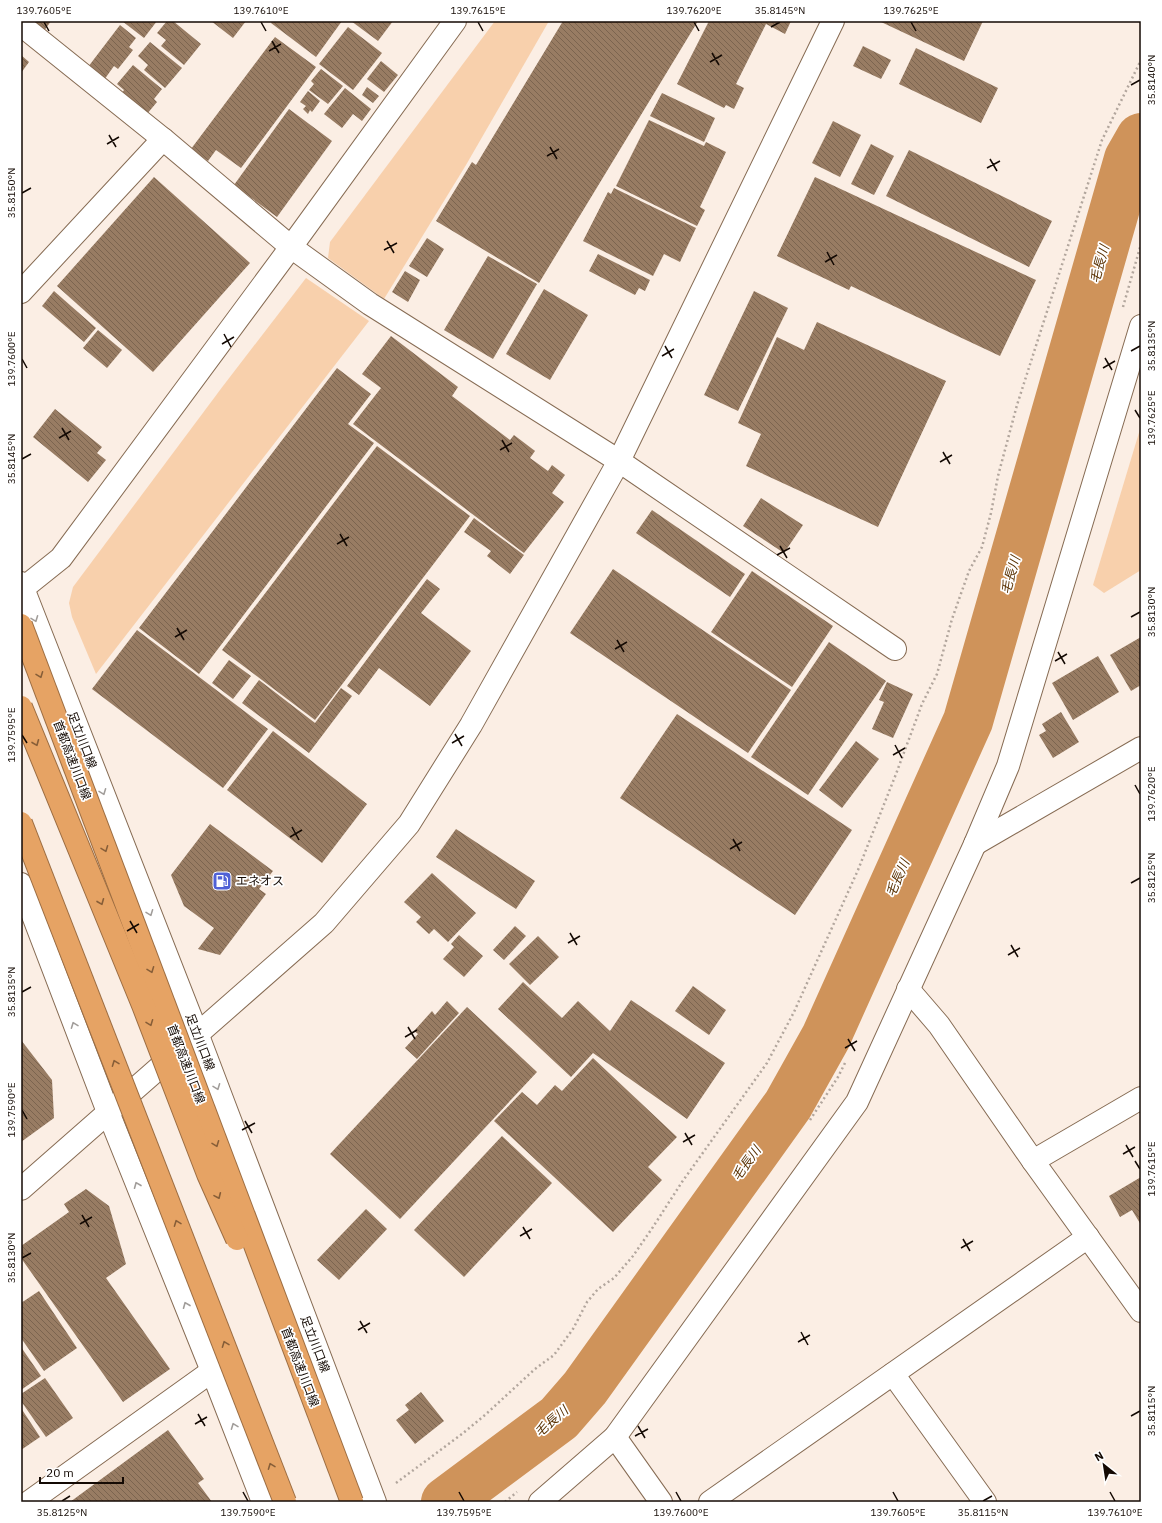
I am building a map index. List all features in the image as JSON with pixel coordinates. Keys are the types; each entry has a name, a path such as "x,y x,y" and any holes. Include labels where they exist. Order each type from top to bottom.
{"highway":[{"name":"首都高速川口線","path":"21,625 352,1502"},
{"path":"21,707 143,1005 208,1174 334,1456"},
{"path":"21,823 285,1502"}],"street":[{"path":"22,587 61,558 291,248 455,21"},
{"path":"21,1189 324,923 409,824 471,725 619,462 833,21"},
{"path":"21,25 163,140 291,248 370,304 619,462 895,649"},
{"path":"21,292 163,140"},
{"path":"540,1502 616,1437 857,1102 975,844 1008,766 1141,326"},
{"name":"足立川口線","path":"22,587 197,1033 375,1502"},
{"path":"975,844 1141,748"},
{"path":"21,884 108,1112 212,1371 262,1502"},
{"path":"908,989 939,1025 1033,1161 1141,1311"},
{"path":"1033,1161 1141,1098"},
{"path":"710,1502 1088,1237"},
{"path":"29,1502 212,1371"},
{"path":"893,1374 985,1502"},
{"path":"616,1437 661,1502"}],"path":[{"path":"396,1483 462,1434 485,1415 535,1368 554,1355 574,1330 587,1302 598,1289 614,1278 633,1256 682,1182 767,1063 794,1012 858,870 922,704 937,674 952,619 968,571 982,547 1017,405 1102,140 1141,60"},
{"path":"1123,310 1141,244"},
{"path":"806,1125 838,1077 847,1057"},
{"path":"505,1502 523,1488"}],"shaded area":[{"path":"495,21 549,21 466,165 384,299 328,258 330,242"},
{"path":"306,278 369,321 96,674 72,617 69,603 73,587 223,386"},
{"path":"1141,426 1141,570 1104,593 1093,585"}],"building":[{"path":"31,21 51,21 44,31"},
{"path":"122,21 157,21 144,38"},
{"path":"167,21 173,21 201,44 184,65 161,46 166,40 157,33"},
{"path":"211,21 246,21 233,38"},
{"path":"272,21 342,21 316,57 271,23"},
{"path":"351,21 393,21 378,41"},
{"path":"563,21 698,21 539,283 436,221 472,162 476,165"},
{"path":"709,21 791,21 785,34 766,24 736,84 744,88 734,109 726,105 724,108 677,84"},
{"path":"879,21 983,21 964,61"},
{"path":"120,25 136,38 129,47 133,50 118,69 114,66 104,80 88,67"},
{"path":"348,27 382,53 353,90 319,64"},
{"path":"275,37 316,67 241,168 216,150 208,161 191,149"},
{"path":"150,42 182,68 165,88 144,70 148,65 138,56"},
{"path":"863,46 891,60 881,79 853,66"},
{"path":"916,48 998,88 981,123 899,84"},
{"path":"21,55 29,62 21,73"},
{"path":"381,61 398,75 384,92 367,79"},
{"path":"133,65 162,89 154,99 157,102 147,114 122,93 124,90 117,84"},
{"path":"321,69 343,86 328,104 309,90 314,84 311,81"},
{"path":"367,87 379,96 373,103 362,95"},
{"path":"345,88 371,109 362,121 353,114 342,128 324,114"},
{"path":"308,91 320,101 312,112 310,110 308,114 303,109 306,106 300,102"},
{"path":"662,93 715,118 704,142 650,116"},
{"path":"289,109 332,141 277,217 234,185"},
{"path":"649,120 704,146 706,142 726,152 700,207 705,210 697,226 616,186"},
{"path":"833,121 861,135 840,177 812,163"},
{"path":"871,144 894,156 874,195 851,184"},
{"path":"909,150 1052,221 1029,267 886,196"},
{"path":"154,177 250,263 153,372 57,286"},
{"path":"815,177 1036,280 1000,356 851,286 849,290 777,256"},
{"path":"614,188 696,228 680,262 664,254 653,276 583,241 608,192 611,194"},
{"path":"427,238 444,249 427,277 409,266"},
{"path":"598,254 650,280 645,291 639,288 635,295 589,271"},
{"path":"488,256 537,284 493,359 444,330"},
{"path":"405,271 420,280 408,302 392,292"},
{"path":"544,289 588,315 550,380 506,354"},
{"path":"54,291 96,328 84,342 42,306"},
{"path":"754,291 788,308 738,411 704,395"},
{"path":"817,322 946,381 878,527 746,466 761,434 738,423 777,337 804,350"},
{"path":"98,330 122,350 107,368 83,348"},
{"path":"391,336 458,387 452,396 510,440 514,435 535,451 530,458 548,471 552,465 565,475 552,493 564,502 524,553 353,424 381,388 362,374"},
{"path":"337,368 371,394 348,424 374,443 199,674 139,628"},
{"path":"55,409 102,447 97,453 106,460 88,482 33,437"},
{"path":"377,446 470,516 315,720 222,650"},
{"path":"761,498 803,525 784,553 743,526"},
{"path":"652,510 745,574 730,597 636,533"},
{"path":"474,518 524,555 510,574 487,556 491,551 464,532"},
{"path":"613,569 791,690 748,753 570,633"},
{"path":"752,571 833,626 792,687 711,632"},
{"path":"427,579 440,589 421,613 471,651 430,706 379,668 359,695 347,686"},
{"path":"137,630 268,729 223,788 92,689"},
{"path":"1141,637 1141,685 1131,691 1110,655"},
{"path":"829,642 886,681 808,795 751,757"},
{"path":"1098,656 1119,692 1073,720 1052,683"},
{"path":"229,660 251,676 233,699 212,683"},
{"path":"259,680 315,723 341,688 352,696 309,753 242,703"},
{"path":"887,682 913,694 893,738 872,729 884,702 879,700"},
{"path":"1061,712 1079,742 1053,758 1039,735 1046,731 1042,724"},
{"path":"677,714 852,830 795,915 620,798"},
{"path":"273,731 367,804 322,863 227,790"},
{"path":"856,741 879,759 842,808 819,790"},
{"path":"210,824 273,871 259,889 266,894 220,955 198,949 214,928 184,906 171,875"},
{"path":"456,829 535,881 516,909 436,857"},
{"path":"432,873 476,913 448,942 434,929 429,934 416,922 421,917 404,902"},
{"path":"515,926 526,936 504,960 493,950"},
{"path":"459,935 483,956 464,977 443,959 454,947 451,944"},
{"path":"538,936 559,957 530,985 509,964"},
{"path":"523,982 562,1018 578,1001 610,1031 631,1000 725,1063 687,1119 593,1053 571,1077 498,1009"},
{"path":"693,986 726,1010 709,1035 675,1011"},
{"path":"447,1001 459,1013 417,1059 405,1048 418,1034 414,1031 432,1011 435,1015"},
{"path":"467,1007 537,1072 400,1219 330,1154"},
{"path":"21,1040 52,1080 54,1118 21,1142"},
{"path":"593,1058 677,1137 648,1167 662,1180 613,1232 494,1121 522,1092 537,1105 555,1085 562,1091"},
{"path":"502,1136 552,1183 464,1277 414,1230"},
{"path":"1141,1177 1141,1225 1132,1210 1120,1217 1109,1196"},
{"path":"86,1189 109,1206 126,1264 106,1278 170,1369 123,1402 21,1258 21,1246 69,1212 64,1204"},
{"path":"366,1209 387,1229 339,1280 317,1260"},
{"path":"39,1291 77,1348 44,1371 21,1338 21,1303"},
{"path":"21,1347 41,1376 21,1390"},
{"path":"45,1378 73,1418 46,1437 21,1401 21,1394"},
{"path":"421,1392 444,1421 415,1444 396,1420 409,1410 405,1405"},
{"path":"21,1408 40,1437 21,1450"},
{"path":"168,1430 204,1479 198,1483 212,1502 70,1502"}],"waterway":[{"name":"毛長川","path":"446,1502 559,1418 585,1388 788,1105 826,1037 968,721 1129,159 1141,138"}],"place":[{"name":"エネオス","path":"222,881"}]}
